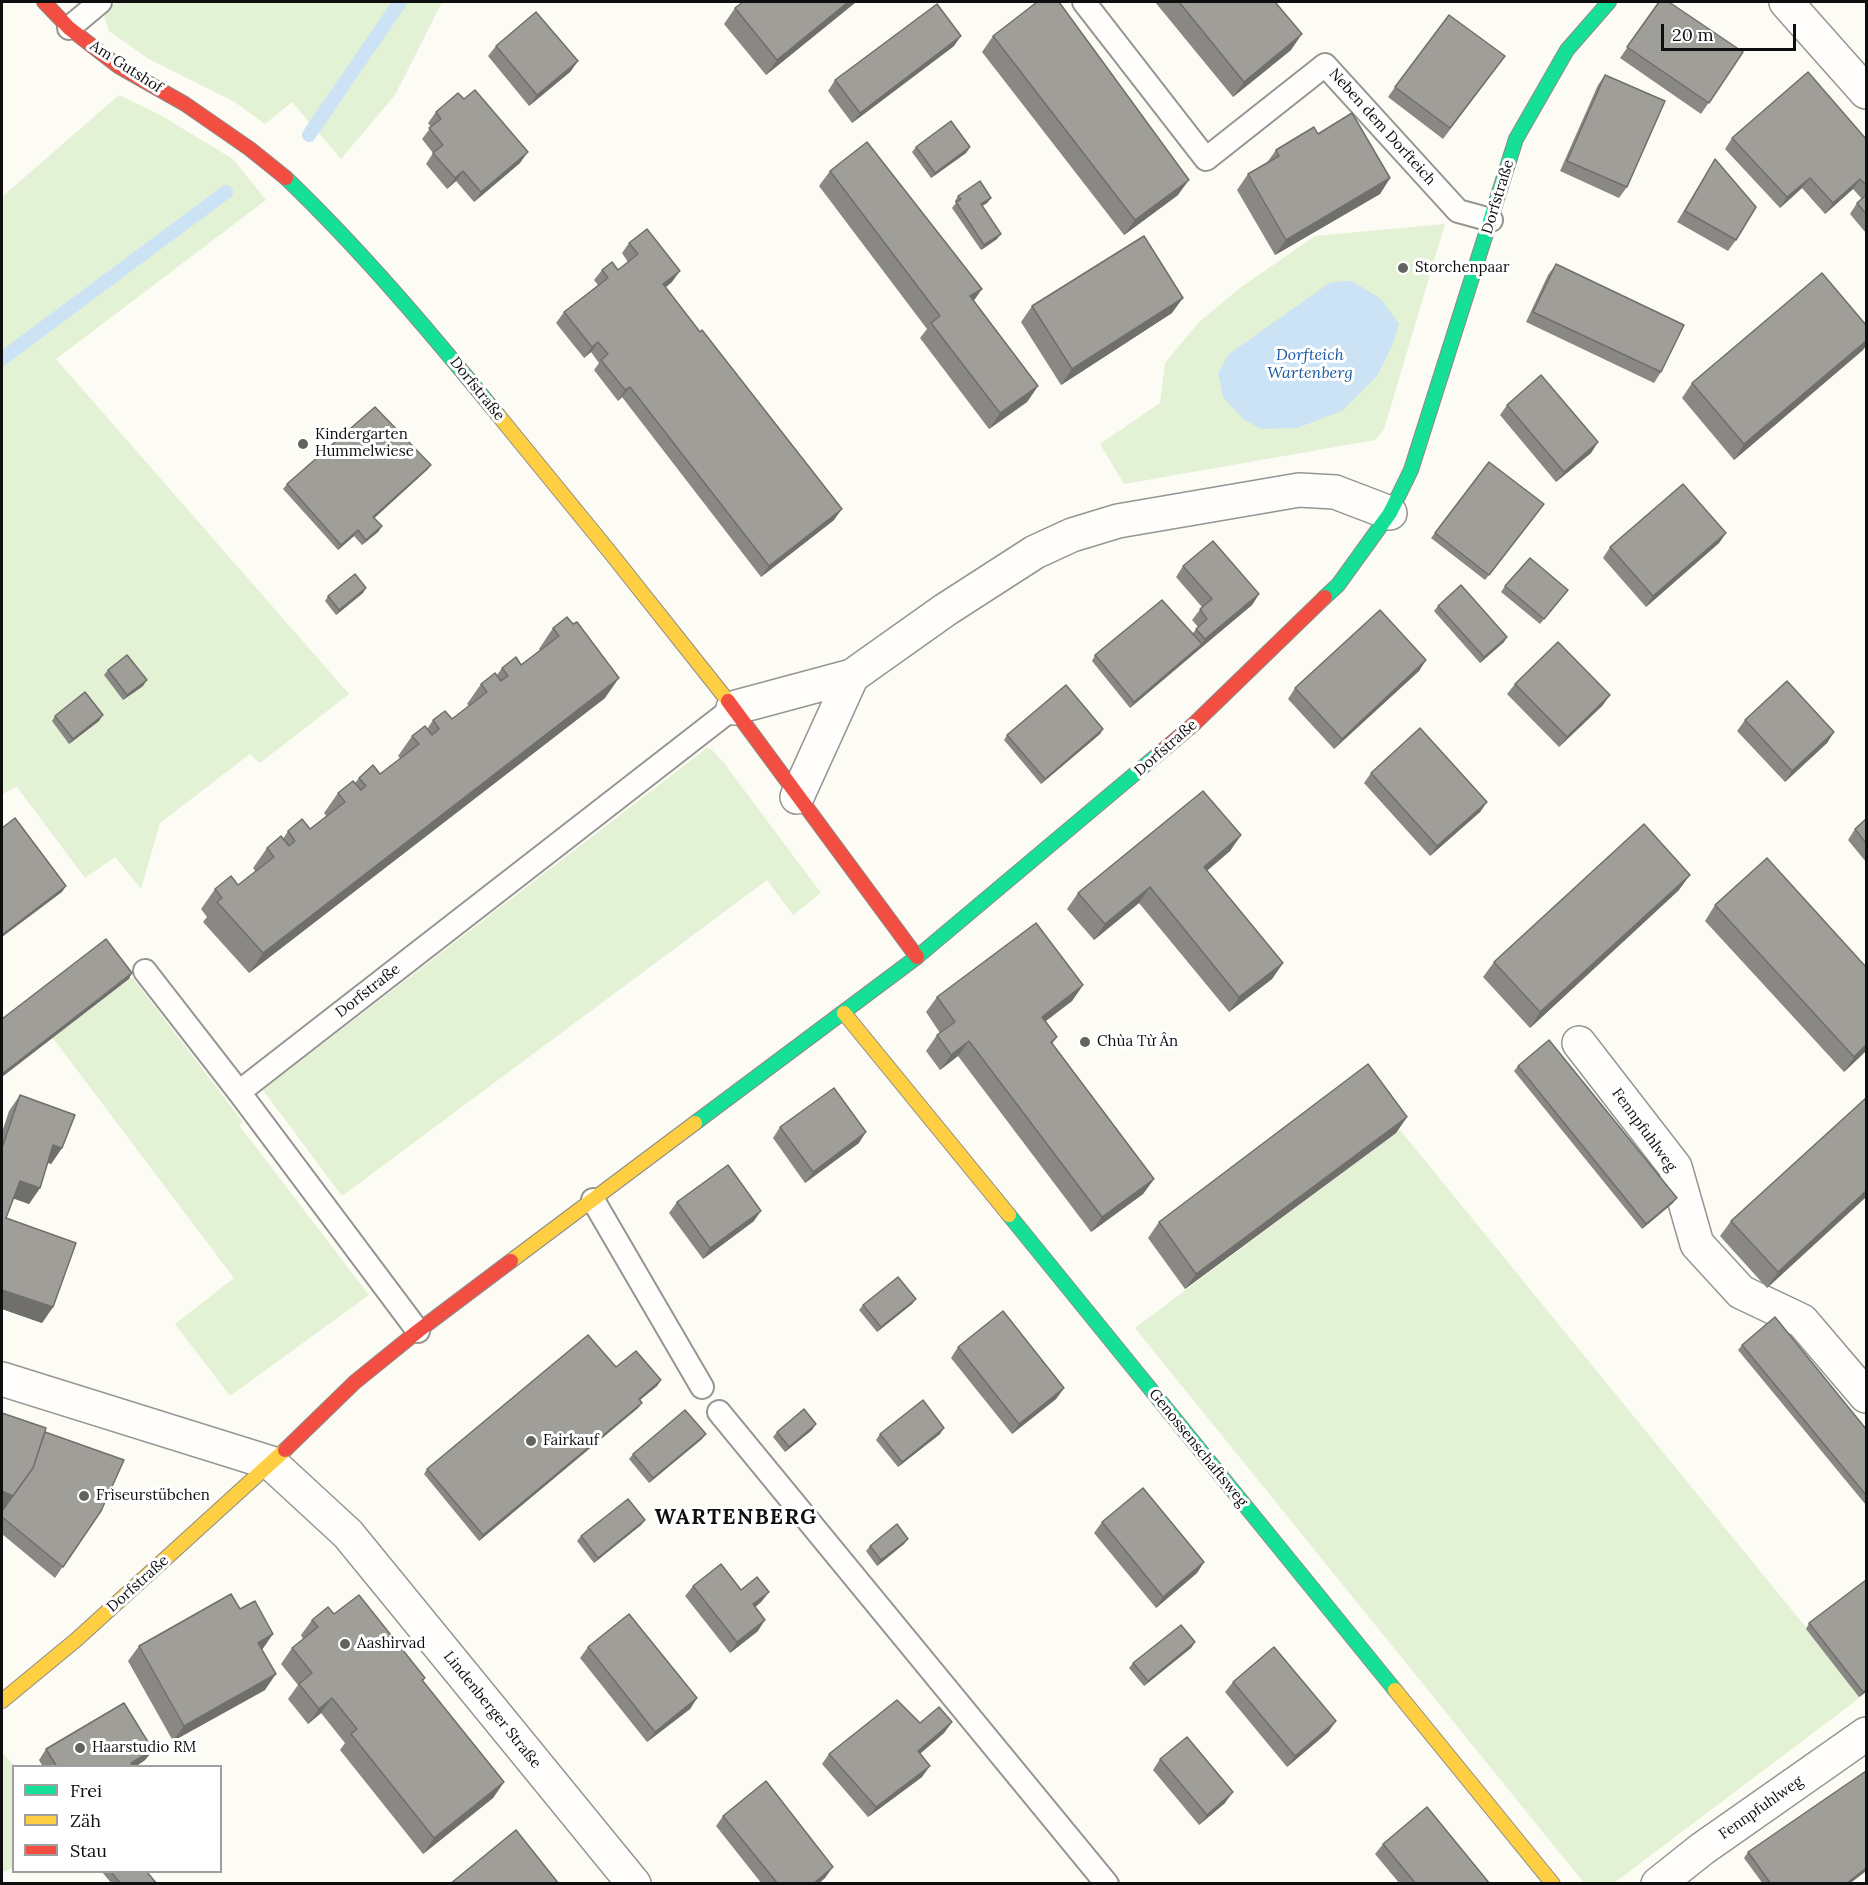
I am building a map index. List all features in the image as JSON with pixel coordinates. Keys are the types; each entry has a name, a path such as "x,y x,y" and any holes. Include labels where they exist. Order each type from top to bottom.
{"street":[{"name":"Am Gutshof","path":"45,2 69,28 118,66 185,104"},
{"name":"Dorfstraße","path":"2,1701 76,1640 355,1382 418,1331 917,957 1194,724 1338,585 1390,513 1411,470 1516,139 1567,50 1609,2"},
{"path":"1786,2 1866,92"},
{"name":"Dorfstraße","path":"185,104 250,149 287,179 438,341 733,708 917,957"},
{"name":"Dorfstraße","path":"733,708 852,676 945,610 1035,552 1081,532 1118,521 1299,490 1335,492 1390,513"},
{"path":"797,797 852,676"},
{"name":"Genossenschaftsweg","path":"844,1013 1553,1884"},
{"name":"Fennpfuhlweg","path":"1579,1043 1675,1167 1697,1244 1741,1292 1802,1321 1866,1396"},
{"path":"2,1378 271,1462"},
{"name":"Lindenberger Straße","path":"271,1462 348,1534 634,1884"},
{"name":"Fennpfuhlweg","path":"1658,1884 1702,1849 1866,1734"}],"lane":[{"path":"69,28 100,2"},
{"name":"Neben dem Dorfteich","path":"1084,2 1206,159 1325,64 1458,211 1491,220"},
{"name":"Dorfstraße","path":"239,1092 733,708"},
{"path":"145,971 418,1331"},
{"path":"593,1200 702,1387"},
{"path":"719,1412 1107,1884"}],"green space":[{"path":"117,2 442,2 395,95 341,159 292,102 265,124 235,102 149,59 109,31 104,16"},
{"path":"119,95 162,116 233,159 266,200 56,359 349,694 260,763 250,754 160,823 141,889 115,857 85,878 17,787 2,794 2,197"},
{"path":"1445,224 1384,429 1375,440 1124,484 1100,444 1160,403 1165,363 1199,322 1240,288 1315,236"},
{"path":"707,748 712,750 724,763 821,893 793,915 767,880 342,1196 263,1090"},
{"path":"132,977 243,1122 239,1125 369,1295 230,1396 175,1324 234,1278 52,1037"},
{"path":"1400,1130 1862,1696 1614,1883 1584,1883 1135,1328"},
{"path":"2,1754 14,1765 12,1765 12,1868 2,1873"}],"water":[{"name":"Dorfteich Wartenberg","path":"1352,281 1381,299 1399,324 1392,346 1377,376 1342,411 1297,428 1262,429 1244,420 1223,397 1218,373 1229,354 1331,282"}],"building":[{"path":"743,2 848,2 777,60 735,8"},
{"path":"1037,2 1059,2 1189,180 1135,220 993,36"},
{"path":"1179,2 1275,2 1302,34 1244,82"},
{"path":"1659,2 1669,2 1743,52 1709,103 1627,47"},
{"path":"937,4 961,36 860,113 835,80"},
{"path":"536,12 578,61 537,95 496,46"},
{"path":"1449,15 1505,56 1450,128 1395,87"},
{"path":"1808,72 1866,139 1866,185 1860,179 1833,203 1810,178 1787,197 1732,138"},
{"path":"1605,75 1665,101 1627,187 1567,161"},
{"path":"475,90 528,152 481,192 463,171 455,178 433,153 443,145 429,128 441,119 436,112 458,93 464,99"},
{"path":"1352,113 1390,178 1286,240 1248,174 1279,156 1276,150 1314,127 1318,134"},
{"path":"951,121 970,147 935,173 916,147"},
{"path":"867,142 982,289 970,296 1038,386 1000,413 931,323 940,316 830,171"},
{"path":"1715,159 1756,207 1736,240 1685,211"},
{"path":"980,181 991,198 981,204 1001,234 984,245 956,202 961,199 958,196"},
{"path":"1866,195 1866,214 1857,203"},
{"path":"647,229 680,271 663,284 700,332 702,330 842,509 769,566 630,387 625,390 601,360 608,354 598,342 592,347 564,312 608,278 602,270 612,262 618,270 638,254 629,243"},
{"path":"1144,236 1183,298 1072,369 1032,306"},
{"path":"1556,264 1684,325 1661,372 1533,312"},
{"path":"1822,273 1866,325 1866,341 1744,444 1692,383"},
{"path":"1541,375 1598,442 1564,472 1507,405"},
{"path":"375,407 431,465 373,517 382,526 366,540 358,530 341,545 287,484"},
{"path":"1489,462 1544,504 1489,575 1435,533"},
{"path":"1683,484 1726,533 1653,596 1610,547"},
{"path":"1213,541 1259,594 1205,639 1196,629 1207,619 1200,609 1212,599 1183,566"},
{"path":"1530,558 1568,590 1544,619 1505,586"},
{"path":"355,574 366,588 339,610 328,596"},
{"path":"1461,585 1507,637 1484,657 1438,606"},
{"path":"1162,600 1202,644 1134,702 1095,655"},
{"path":"1380,610 1426,660 1342,739 1295,688"},
{"path":"567,617 573,624 577,622 619,678 263,953 217,902 222,898 215,889 231,876 238,885 274,857 267,848 281,836 289,846 295,841 288,831 302,819 310,829 345,802 338,793 353,781 361,790 366,786 359,778 373,765 380,774 419,744 412,736 425,726 432,735 439,729 433,720 445,711 452,719 487,692 481,684 495,673 501,681 508,676 502,668 516,657 521,665 559,636 553,628"},
{"path":"1558,642 1610,695 1567,737 1515,684"},
{"path":"127,655 147,680 127,695 108,670"},
{"path":"1787,681 1834,732 1792,771 1745,720"},
{"path":"1066,685 1103,729 1045,779 1007,735"},
{"path":"85,692 103,715 73,739 55,716"},
{"path":"1420,728 1487,802 1437,846 1371,773"},
{"path":"1203,791 1241,835 1204,867 1283,963 1239,997 1150,887 1105,924 1078,893"},
{"path":"15,818 66,886 2,935 2,828"},
{"path":"1866,819 1866,843 1855,829"},
{"path":"1644,824 1690,875 1540,1012 1494,962"},
{"path":"1767,858 1866,967 1866,1045 1854,1057 1715,905"},
{"path":"1036,923 1083,985 1042,1017 1057,1037 1051,1042 1154,1179 1102,1217 969,1041 951,1055 937,1035 955,1022 937,997"},
{"path":"106,939 132,973 2,1074 2,1019"},
{"path":"1549,1040 1677,1198 1646,1224 1518,1066"},
{"path":"1368,1064 1407,1117 1196,1274 1159,1222"},
{"path":"834,1088 866,1132 813,1172 780,1127"},
{"path":"20,1095 75,1115 62,1148 53,1145 40,1188 20,1181 6,1218 76,1243 53,1307 2,1290 2,1148"},
{"path":"1866,1098 1866,1191 1778,1272 1731,1221"},
{"path":"728,1165 761,1211 710,1248 677,1202"},
{"path":"898,1277 916,1299 881,1327 863,1305"},
{"path":"1003,1311 1064,1388 1019,1424 958,1347"},
{"path":"1775,1317 1866,1429 1866,1495 1742,1345"},
{"name":"Fairkauf","path":"588,1335 616,1367 636,1351 661,1380 639,1399 642,1403 483,1535 427,1469"},
{"path":"923,1400 944,1428 902,1462 880,1434"},
{"path":"804,1409 816,1424 789,1447 777,1432"},
{"path":"685,1410 706,1434 653,1478 633,1454"},
{"path":"2,1413 46,1428 33,1468 13,1496 2,1491"},
{"path":"45,1432 124,1460 101,1511 63,1567 2,1517 2,1511 33,1468"},
{"path":"1143,1488 1204,1562 1163,1597 1102,1522"},
{"path":"628,1499 645,1520 598,1558 581,1536"},
{"path":"897,1524 908,1539 881,1560 870,1546"},
{"path":"721,1564 741,1590 757,1577 769,1592 753,1604 765,1620 737,1642 693,1586"},
{"path":"1866,1580 1866,1690 1863,1692 1809,1623"},
{"path":"231,1594 240,1609 255,1601 273,1634 258,1643 276,1674 184,1726 139,1646"},
{"path":"359,1595 425,1678 422,1680 504,1782 434,1838 351,1734 357,1729 332,1698 319,1709 299,1684 312,1673 292,1648 318,1627 312,1620 328,1607 334,1614"},
{"path":"629,1614 697,1698 655,1732 588,1647"},
{"path":"1181,1625 1195,1642 1148,1681 1133,1663"},
{"path":"1274,1647 1336,1721 1295,1756 1233,1682"},
{"path":"897,1700 920,1723 939,1707 952,1722 918,1751 930,1766 876,1807 829,1754"},
{"path":"124,1703 153,1750 131,1763 132,1765 56,1765 46,1749"},
{"path":"1187,1737 1233,1792 1207,1815 1160,1759"},
{"path":"1866,1771 1866,1868 1846,1884 1771,1884 1748,1852"},
{"path":"766,1781 833,1867 813,1884 778,1884 723,1816"},
{"path":"1427,1807 1490,1884 1416,1884 1383,1844"},
{"path":"516,1830 559,1884 450,1884"},
{"path":"112,1873 148,1873 157,1884 121,1884"}],"waterway":[{"path":"309,135 400,2"},
{"path":"2,359 226,192"}],"traffic: fast":[{"path":"1325,597 1338,585 1390,513 1411,470 1516,139 1567,50 1609,2"},
{"path":"286,178 342,234 395,293 498,415"},
{"path":"695,1123 917,957 1162,751"},
{"path":"1009,1215 1395,1690"}],"traffic: slow":[{"path":"498,415 728,701"},
{"path":"844,1013 1009,1215"},
{"path":"511,1261 695,1123"},
{"path":"2,1701 76,1640 285,1450"},
{"path":"1395,1690 1553,1884"}],"traffic: jam":[{"path":"44,2 69,28 118,66 185,104 250,149 286,178"},
{"path":"1162,751 1194,724 1325,597"},
{"path":"728,701 917,957"},
{"path":"285,1450 355,1382 511,1261"}],"place":[{"name":"Storchenpaar","path":"1403,268"},
{"name":"Kindergarten Hummelwiese","path":"303,444"},
{"name":"Chùa Từ Ân","path":"1085,1042"},
{"name":"Fairkauf","path":"531,1441"},
{"name":"Friseurstübchen","path":"84,1496"},
{"name":"Aashirvad","path":"345,1644"},
{"name":"Haarstudio RM","path":"80,1748"}],"district":[{"name":"WARTENBERG","path":"736,1518"}]}
